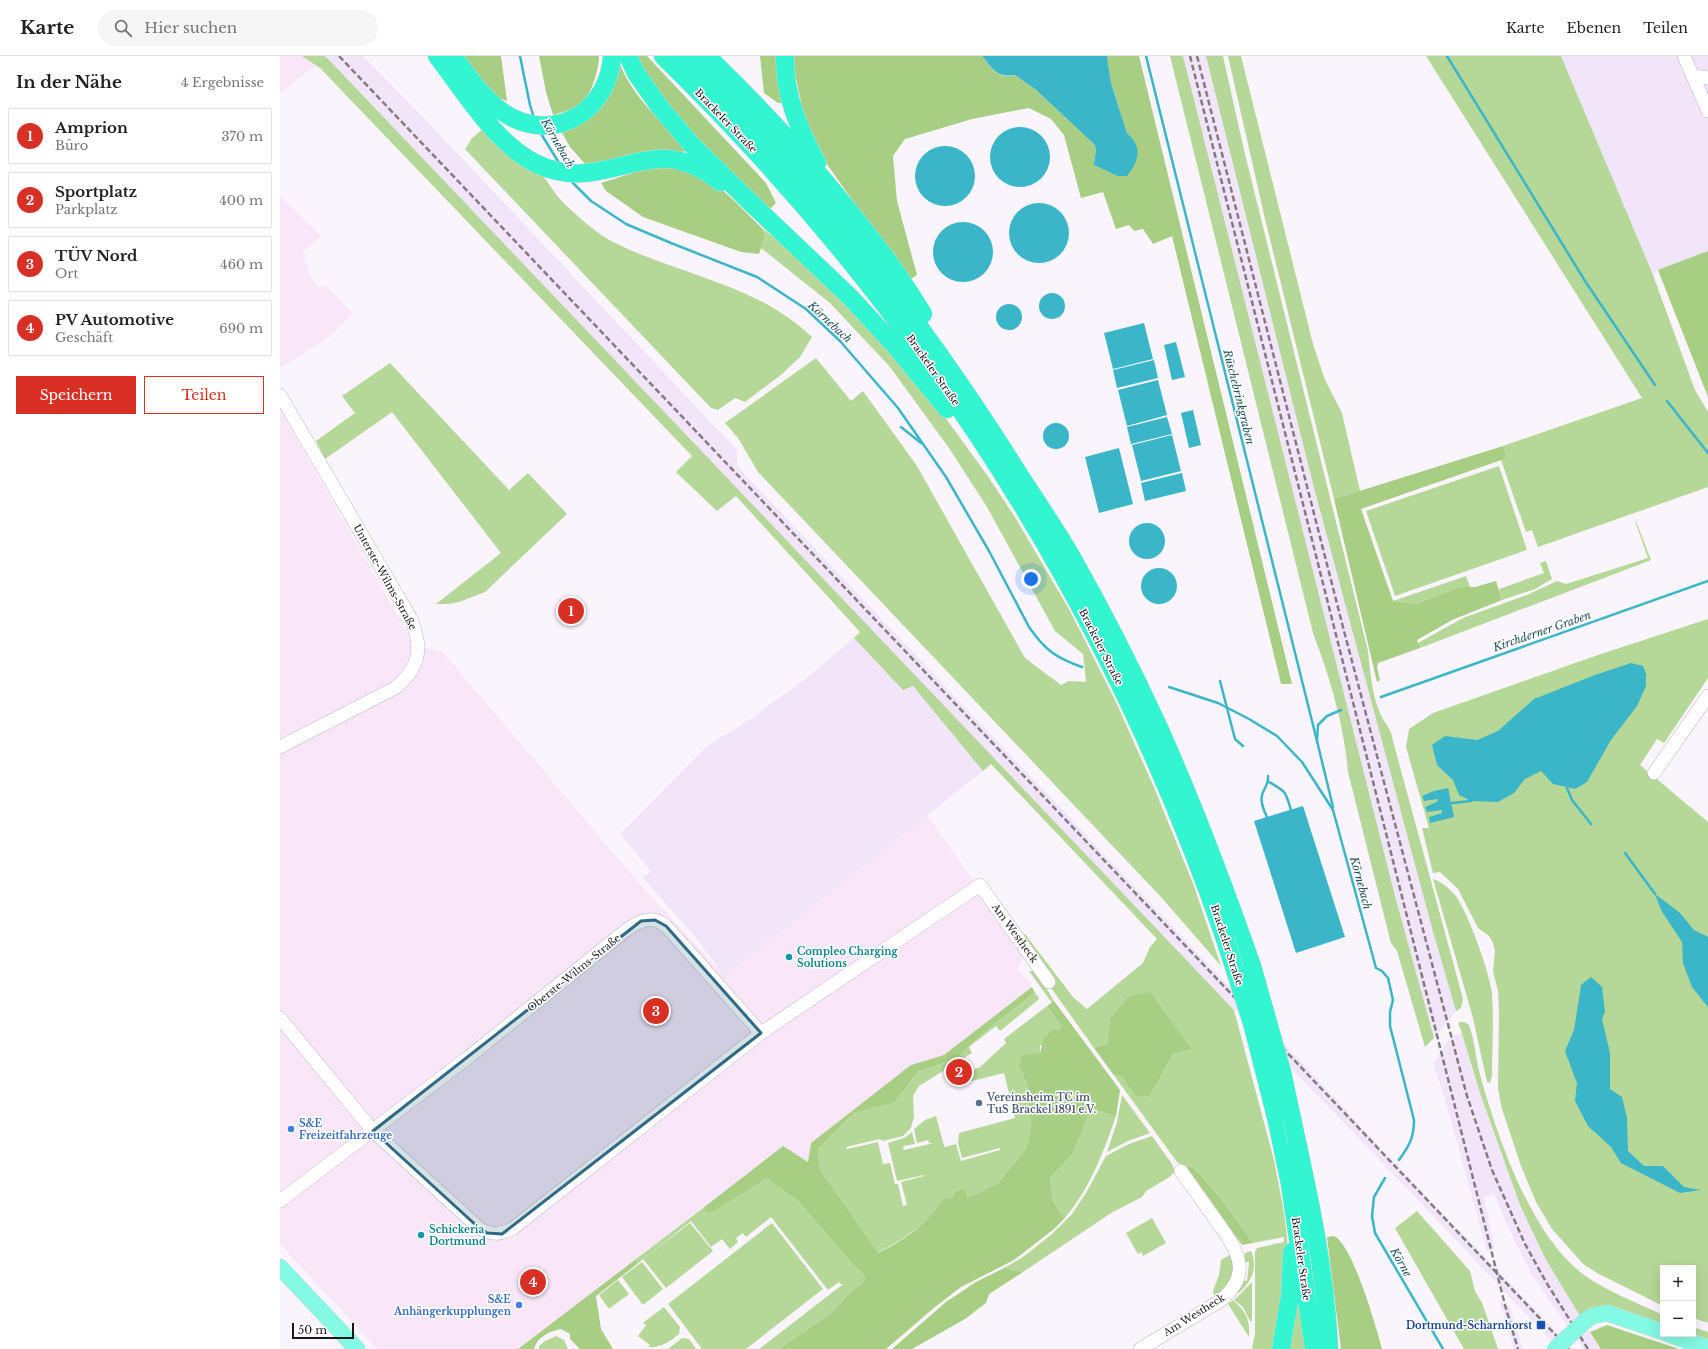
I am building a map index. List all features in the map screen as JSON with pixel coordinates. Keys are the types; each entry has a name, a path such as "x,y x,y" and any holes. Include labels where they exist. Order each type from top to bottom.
{"highway":[{"path":"437,56 481,102 508,116 534,125 550,125 569,120 586,111 600,96 606,85 611,70 612,56"},
{"path":"453,56 502,138 537,164 552,170 579,174 660,159 683,162 714,177 737,196 749,201"},
{"path":"628,56 636,73 659,106 690,143 850,297 896,347 952,415 1029,516"},
{"name":"Brackeler Straße","path":"663,56 784,182 878,296 923,355 988,449 1029,516 1086,616 1149,744 1190,841 1225,939 1252,1023 1276,1117 1290,1184 1314,1349"},
{"name":"Brackeler Straße","path":"685,56 790,167 867,258 939,353 1069,552 1156,721 1214,860 1252,966 1282,1072 1311,1206 1328,1328 1329,1349"},
{"path":"707,56 761,111 835,195 888,261 1008,444 1021,477"},
{"path":"785,56 791,105 797,124 835,195"},
{"path":"1281,1349 1290,1296 1292,1264 1290,1184"},
{"path":"1328,1328 1334,1349"}],"main road":[{"path":"280,1267 357,1349"},
{"path":"1555,1349 1592,1316 1607,1313 1660,1331"},
{"path":"1677,1337 1708,1348"}],"street":[{"path":"1684,56 1708,111"},
{"path":"1693,76 1708,78"},
{"name":"Unterste-Wilms-Straße","path":"280,395 410,617 415,629 419,650 412,670 405,680 395,688 280,747"},
{"path":"1654,773 1708,696"},
{"name":"Am Westheck","path":"761,1033 980,885 1049,982"},
{"name":"Oberste-Wilms-Straße","path":"280,1201 374,1131 625,931 641,921 655,920 666,926 761,1033"},
{"path":"280,1018 374,1131 479,1228 487,1233 502,1234 521,1222 761,1033"},
{"name":"Am Westheck","path":"1140,1349 1220,1301 1235,1286 1238,1276 1238,1258 1232,1243 1181,1171"}],"highlighted area":[{"path":"655,920 666,926 761,1033 502,1234 487,1233 479,1228 373,1131 641,921"}],"shaded area":[{"path":"280,56 315,56 320,62 280,93"},
{"path":"325,56 363,56 424,118 738,451 737,466 1310,1071 1382,1150 1573,1349 1559,1349"},
{"path":"1183,56 1206,56 1313,484 1432,928 1456,1011 1434,1038 1395,896"},
{"path":"1458,56 1708,56 1708,252 1658,270 1616,310"},
{"path":"280,196 321,236 303,252 309,273 318,289 326,285 353,314 327,339 280,368"},
{"path":"280,410 415,646 443,652 638,882 724,975 927,815 1025,953 1018,968 1032,987 944,1055 910,1065 808,1162 783,1146 518,1349 377,1349 280,1244"},
{"path":"854,638 903,690 913,686 983,771 724,976 697,939 643,878 651,871 620,834 706,747 755,716 809,676"},
{"path":"1462,1034 1480,1093 1520,1205 1545,1258 1601,1349 1584,1349 1567,1326 1532,1275 1515,1242 1494,1194 1484,1198 1495,1250 1487,1251 1446,1103 1433,1063 1449,1040 1455,1035"},
{"path":"1499,1300 1510,1308 1523,1349 1514,1349"}],"green space":[{"path":"302,56 325,56 330,61 1234,1010 1274,1160 1287,1236 1288,1258 1277,1349 1252,1349 1255,1333 1255,1252 1257,1248 1284,1242 1284,1237 1253,1243 1219,1196 1194,1168 1177,1162 1113,1074 1122,1075 1136,1097 1150,1096 1173,1054 1191,1049 1110,1020 1107,1044 1094,1048 1049,985 1023,935 1025,934 1073,997 1087,1009 1143,963 1150,947 1157,939 991,764 983,771 913,686 903,690 854,638 860,632 736,496 717,511 676,472 692,456 320,68"},
{"path":"462,56 501,56 507,101 497,97"},
{"path":"539,56 599,56 594,81 586,99 582,103 572,109 553,115 546,92"},
{"path":"617,56 629,82 645,105 685,146 683,155 587,166 570,147 561,131"},
{"path":"635,56 647,56 766,183 776,203 770,209 682,123"},
{"path":"760,56 778,56 783,103 778,103 764,93"},
{"path":"794,56 982,56 992,69 999,74 1003,76 1015,75 1035,89 1095,145 1096,150 1094,165 1117,176 1132,138 1127,133 1111,83 1107,56 1139,56 1292,684 1281,684 1172,236 1153,244 1143,229 1134,231 1129,225 1116,229 1103,192 1081,198 1064,135 1051,119 1029,108 972,119 905,139 893,156 897,201 917,275 909,280 824,160 805,120 793,65"},
{"path":"1170,56 1183,56 1395,896 1434,1038 1425,1047 1397,951 1391,943 1348,772 1340,719 1325,667 1313,633"},
{"path":"1206,56 1223,56 1244,150 1368,651 1377,706 1390,730 1463,999 1461,1008 1456,1011 1432,928 1313,484"},
{"path":"1228,56 1241,56 1313,344 1325,380 1342,413 1360,491 1334,499 1265,219"},
{"path":"1426,56 1561,56 1653,275 1695,390 1708,412 1708,487 1538,547 1532,530 1526,532 1501,460 1507,458 1503,446 1642,398"},
{"path":"484,128 539,172 564,204 584,222 606,238 638,253 742,292 767,304 790,319 812,337 800,357 782,374 745,402 735,398 718,410 711,408 465,149 472,138"},
{"path":"668,167 688,169 701,175 720,188 737,204 762,228 765,236 759,254 741,252 643,217 606,191 601,183 645,169"},
{"path":"762,228 821,276 918,380 987,475 1015,517 1069,609 1115,700 1153,785 1194,886 1221,966 1161,897 758,472 738,438 725,423 816,358 851,401 863,391 917,466 1025,658 1061,685 1069,681 1086,682 1083,654 1055,631 987,507 949,448 890,367 830,303 761,248 765,236"},
{"path":"1708,251 1708,397 1658,270"},
{"path":"390,363 509,490 528,473 567,514 485,592 459,602 436,604 501,553 392,412 325,459 316,441 355,413 342,396"},
{"path":"1503,446 1507,458 1361,509 1393,601 1416,604 1459,587 1475,587 1496,581 1502,600 1452,620 1417,640 1420,648 1378,663 1377,667 1380,680 1377,682 1334,499"},
{"path":"1499,466 1527,550 1395,596 1366,511"},
{"path":"1635,521 1651,560 1420,648 1418,643 1463,618 1527,595 1557,581 1566,584 1648,558"},
{"path":"1546,561 1552,579 1535,589 1502,600 1499,589 1544,573 1540,563"},
{"path":"1466,576 1470,587 1459,587 1416,604 1393,601"},
{"path":"1708,619 1708,678 1664,743 1657,739 1640,765 1708,822 1708,1323 1696,1319 1696,1265 1660,1265 1660,1304 1597,1273 1583,1264 1552,1229 1536,1202 1521,1166 1502,1109 1498,1089 1499,1011 1498,991 1493,971 1495,951 1493,943 1489,936 1478,928 1458,889 1440,872 1433,873 1422,828 1429,828 1406,747 1409,729 1433,713 1598,655"},
{"path":"1433,879 1448,888 1460,903 1472,928 1487,971 1493,1003 1492,1076 1490,1083 1487,1082 1473,1018"},
{"path":"1029,971 1036,971 1054,1001 1052,1003"},
{"path":"1032,987 1035,993 994,1024 958,1058 918,1072 894,1103 854,1113 818,1149 820,1170 878,1253 897,1243 914,1231 929,1217 942,1199 952,1197 954,1193 960,1190 965,1191 966,1197 974,1195 998,1183 1026,1149 1031,1129 1027,1084 1019,1066 1022,1056 1040,1053 1044,1037 1053,1030 1059,1031 1061,1026 1047,1006 1054,1001 1120,1090 1116,1116 1091,1107 1072,1155 1050,1178 1053,1201 1064,1219 1054,1229 1014,1260 961,1287 886,1349 779,1349 830,1314 855,1288 862,1284 865,1278 862,1272 855,1267 800,1203 767,1178 714,1212 707,1213 703,1208 783,1146 808,1162 811,1143 911,1065 944,1055"},
{"path":"1150,992 1191,1049 1173,1054 1150,1096 1136,1097 1122,1076 1113,1074 1094,1048 1107,1044 1110,1020 1128,997"},
{"path":"1035,993 1039,998 1038,1000 1000,1031 996,1026 969,1047 972,1053 919,1086 913,1096 914,1117 911,1128 903,1136 883,1141 880,1139 846,1147 847,1149 878,1142 883,1164 890,1163 895,1184 898,1184 903,1206 907,1205 901,1182 924,1175 897,1181 888,1143 904,1138 912,1132 915,1144 903,1146 904,1150 934,1143 929,1143 928,1140 917,1143 914,1129 925,1120 936,1116 944,1146 956,1144 961,1161 1000,1150 1000,1148 962,1158 958,1143 959,1133 1015,1118 1004,1073 952,1086 954,1082 953,1078 980,1067 1006,1043 1004,1039 1047,1006 1061,1026 1059,1032 1040,1046 1040,1053 1019,1066 1027,1084 1031,1129 1026,1149 998,1183 974,1195 966,1197 954,1193 952,1197 942,1199 922,1224 905,1237 877,1253 820,1170 818,1149 854,1113 894,1103 918,1072 958,1058 968,1047 994,1024"},
{"path":"1460,1022 1464,1022 1469,1025 1481,1078 1507,1157 1519,1185 1548,1237 1565,1258 1584,1275 1612,1292 1660,1314 1660,1324 1580,1316 1545,1258 1520,1205 1480,1093 1458,1024"},
{"path":"1122,1095 1150,1133 1128,1141 1107,1152 1117,1122"},
{"path":"1091,1106 1116,1116 1095,1170 1081,1195 1064,1219 1053,1201 1050,1178 1072,1155"},
{"path":"1152,1136 1172,1164 1175,1172 1146,1191 1142,1197 1111,1213 1023,1272 1004,1268 1023,1257 1052,1234 1072,1214 1086,1193 1106,1156 1129,1144"},
{"path":"1186,1166 1194,1168 1219,1196 1253,1243 1242,1245"},
{"path":"767,1178 800,1203 855,1267 862,1272 865,1278 862,1284 855,1288 830,1314 779,1349 759,1349 842,1285 839,1282 828,1290 771,1217 746,1237 743,1233 736,1238 738,1242 730,1249 722,1239 711,1247 691,1221 636,1265 636,1259 703,1208 707,1213 714,1212"},
{"path":"1417,1211 1470,1271 1475,1291 1482,1303 1498,1349 1464,1349 1395,1228"},
{"path":"1152,1218 1166,1243 1143,1256 1141,1252 1138,1254 1126,1233"},
{"path":"690,1223 713,1251 666,1288 643,1259"},
{"path":"772,1223 823,1289 746,1349 702,1349 668,1304"},
{"path":"1334,1236 1349,1254 1356,1270 1382,1349 1341,1349 1327,1237"},
{"path":"1251,1251 1254,1265 1251,1278 1242,1290 1230,1299 1241,1280 1247,1281 1249,1262 1243,1262 1245,1253"},
{"path":"1233,1253 1234,1277 1215,1299 1213,1291 1219,1275 1221,1260"},
{"path":"636,1259 636,1265 596,1296 601,1329 613,1349 580,1349 570,1339 570,1334 561,1329 544,1335 538,1341 534,1349 518,1349"},
{"path":"642,1262 663,1289 643,1305 622,1277"},
{"path":"1004,1268 1023,1272 989,1294 986,1303 965,1319 912,1349 892,1349 946,1302 976,1282"},
{"path":"618,1280 629,1294 609,1309 599,1295"},
{"path":"1252,1282 1252,1321 1250,1321 1243,1307 1234,1300"},
{"path":"1296,1282 1305,1349 1285,1349"},
{"path":"1233,1300 1246,1316 1249,1325 1249,1337 1228,1304"},
{"path":"664,1307 680,1327 679,1334 661,1346 648,1347 650,1345 638,1336 646,1325 643,1323"},
{"path":"1607,1325 1679,1349 1601,1349 1590,1332"},
{"path":"1696,1328 1708,1332 1708,1340 1696,1336"},
{"path":"556,1336 564,1340 568,1349 539,1349 539,1346 545,1341"},
{"path":"682,1338 689,1339 696,1349 668,1349"}],"water":[{"path":"982,56 1107,56 1111,83 1127,133 1132,138 1138,154 1134,165 1127,176 1117,176 1094,165 1096,150 1095,145 1035,89 1015,75 1009,76 999,74 992,69"},
{"path":"1014,127 1026,127 1037,132 1045,140 1050,151 1048,169 1037,182 1026,187 1014,187 1003,182 995,174 990,163 990,151 995,140 1003,132"},
{"path":"939,146 951,146 962,151 970,159 975,170 973,188 962,201 951,206 939,206 928,201 920,193 915,182 915,170 920,159 928,151"},
{"path":"1033,203 1045,203 1056,208 1064,216 1069,227 1067,245 1056,258 1045,263 1033,263 1022,258 1014,250 1009,239 1009,227 1014,216 1022,208"},
{"path":"957,222 969,222 980,227 988,235 993,246 991,264 980,277 969,282 957,282 946,277 938,269 933,258 933,246 938,235 946,227"},
{"path":"1052,293 1061,297 1065,306 1061,315 1052,319 1043,315 1039,306 1043,297"},
{"path":"1009,304 1018,308 1022,317 1018,326 1009,330 1000,326 996,317 1000,308"},
{"path":"1144,323 1153,359 1113,369 1104,333"},
{"path":"1176,342 1185,377 1172,380 1164,345"},
{"path":"1154,360 1158,378 1117,388 1113,370"},
{"path":"1158,380 1167,415 1127,426 1118,390"},
{"path":"1193,410 1201,445 1189,448 1181,413"},
{"path":"1167,417 1172,434 1131,444 1127,427"},
{"path":"1056,423 1065,427 1069,436 1065,445 1056,449 1047,445 1043,436 1047,427"},
{"path":"1172,435 1181,471 1141,481 1132,445"},
{"path":"1119,448 1133,504 1099,513 1085,457"},
{"path":"1182,473 1186,491 1145,501 1141,483"},
{"path":"1147,523 1157,526 1162,531 1165,541 1162,551 1157,556 1147,559 1137,556 1132,551 1129,541 1132,531 1137,526"},
{"path":"1159,568 1169,571 1174,576 1177,586 1174,596 1169,601 1159,604 1149,601 1144,596 1141,586 1144,576 1149,571"},
{"path":"1631,663 1643,666 1646,674 1646,686 1637,706 1611,740 1587,782 1575,789 1553,784 1541,771 1525,779 1514,793 1498,802 1471,801 1459,795 1453,780 1437,765 1432,745 1445,736 1477,740 1498,731 1534,699 1595,675"},
{"path":"1448,788 1454,817 1430,823 1429,817 1442,813 1442,810 1427,812 1425,807 1437,802 1438,799 1424,801 1422,796 1434,791"},
{"path":"1303,806 1345,937 1296,953 1254,821"},
{"path":"1655,894 1680,913 1694,930 1708,937 1708,1007 1692,987 1683,963 1682,942 1661,910"},
{"path":"1591,977 1602,987 1605,1012 1602,1019 1610,1053 1610,1089 1622,1097 1627,1118 1628,1151 1644,1166 1663,1166 1684,1187 1701,1190 1680,1193 1621,1163 1611,1147 1588,1126 1575,1101 1577,1083 1565,1051 1574,1030 1581,985"}],"waterway":[{"name":"Körnebach","path":"520,56 534,118"},
{"name":"Rüschebrinkgraben","path":"1146,56 1317,741"},
{"path":"1447,56 1585,281 1655,385"},
{"name":"Körnebach","path":"540,132 559,163"},
{"name":"Körnebach","path":"571,181 591,201 626,224 757,277 806,309 840,341 898,408 946,477 989,551 1029,627 1040,642 1058,656 1082,667"},
{"path":"1667,401 1708,453"},
{"path":"901,427 921,443"},
{"name":"Kirchderner Graben","path":"1381,697 1708,581"},
{"path":"1220,681 1235,739 1243,746"},
{"name":"Körnebach","path":"1169,687 1218,703 1277,736 1302,762 1333,810 1376,968 1382,971 1388,978 1393,1000 1390,1012 1390,1026 1414,1120 1410,1142 1399,1160"},
{"name":"Kirchderner Graben","path":"1333,807 1317,741 1318,725 1327,716 1341,710"},
{"path":"1267,817 1262,798 1268,781 1268,776"},
{"path":"1269,782 1284,792 1291,810"},
{"path":"1567,788 1572,800 1591,824"},
{"path":"1452,803 1471,801"},
{"path":"1625,853 1655,894"},
{"name":"Körne","path":"1385,1178 1374,1197 1372,1216 1375,1233 1443,1349"}],"railway":[{"path":"339,56 1569,1349"},
{"path":"1190,56 1505,1305 1518,1349"},
{"path":"1197,56 1344,631 1467,1096 1492,1170 1525,1244 1546,1282 1588,1349"}],"place":[{"name":"Amprion","path":"571,611"},
{"name":"Compleo Charging Solutions","path":"789,957"},
{"name":"TÜV Nord","path":"656,1011"},
{"name":"Sportplatz","path":"959,1072"},
{"name":"Vereinsheim TC im TuS Brackel 1891 e.V.","path":"979,1103"},
{"name":"S&E Freizeitfahrzeuge","path":"291,1129"},
{"name":"Schickeria Dortmund","path":"421,1235"},
{"name":"PV Automotive","path":"533,1282"},
{"name":"S&E Anhängerkupplungen","path":"519,1305"},
{"name":"Dortmund-Scharnhorst","path":"1541,1325"}]}
